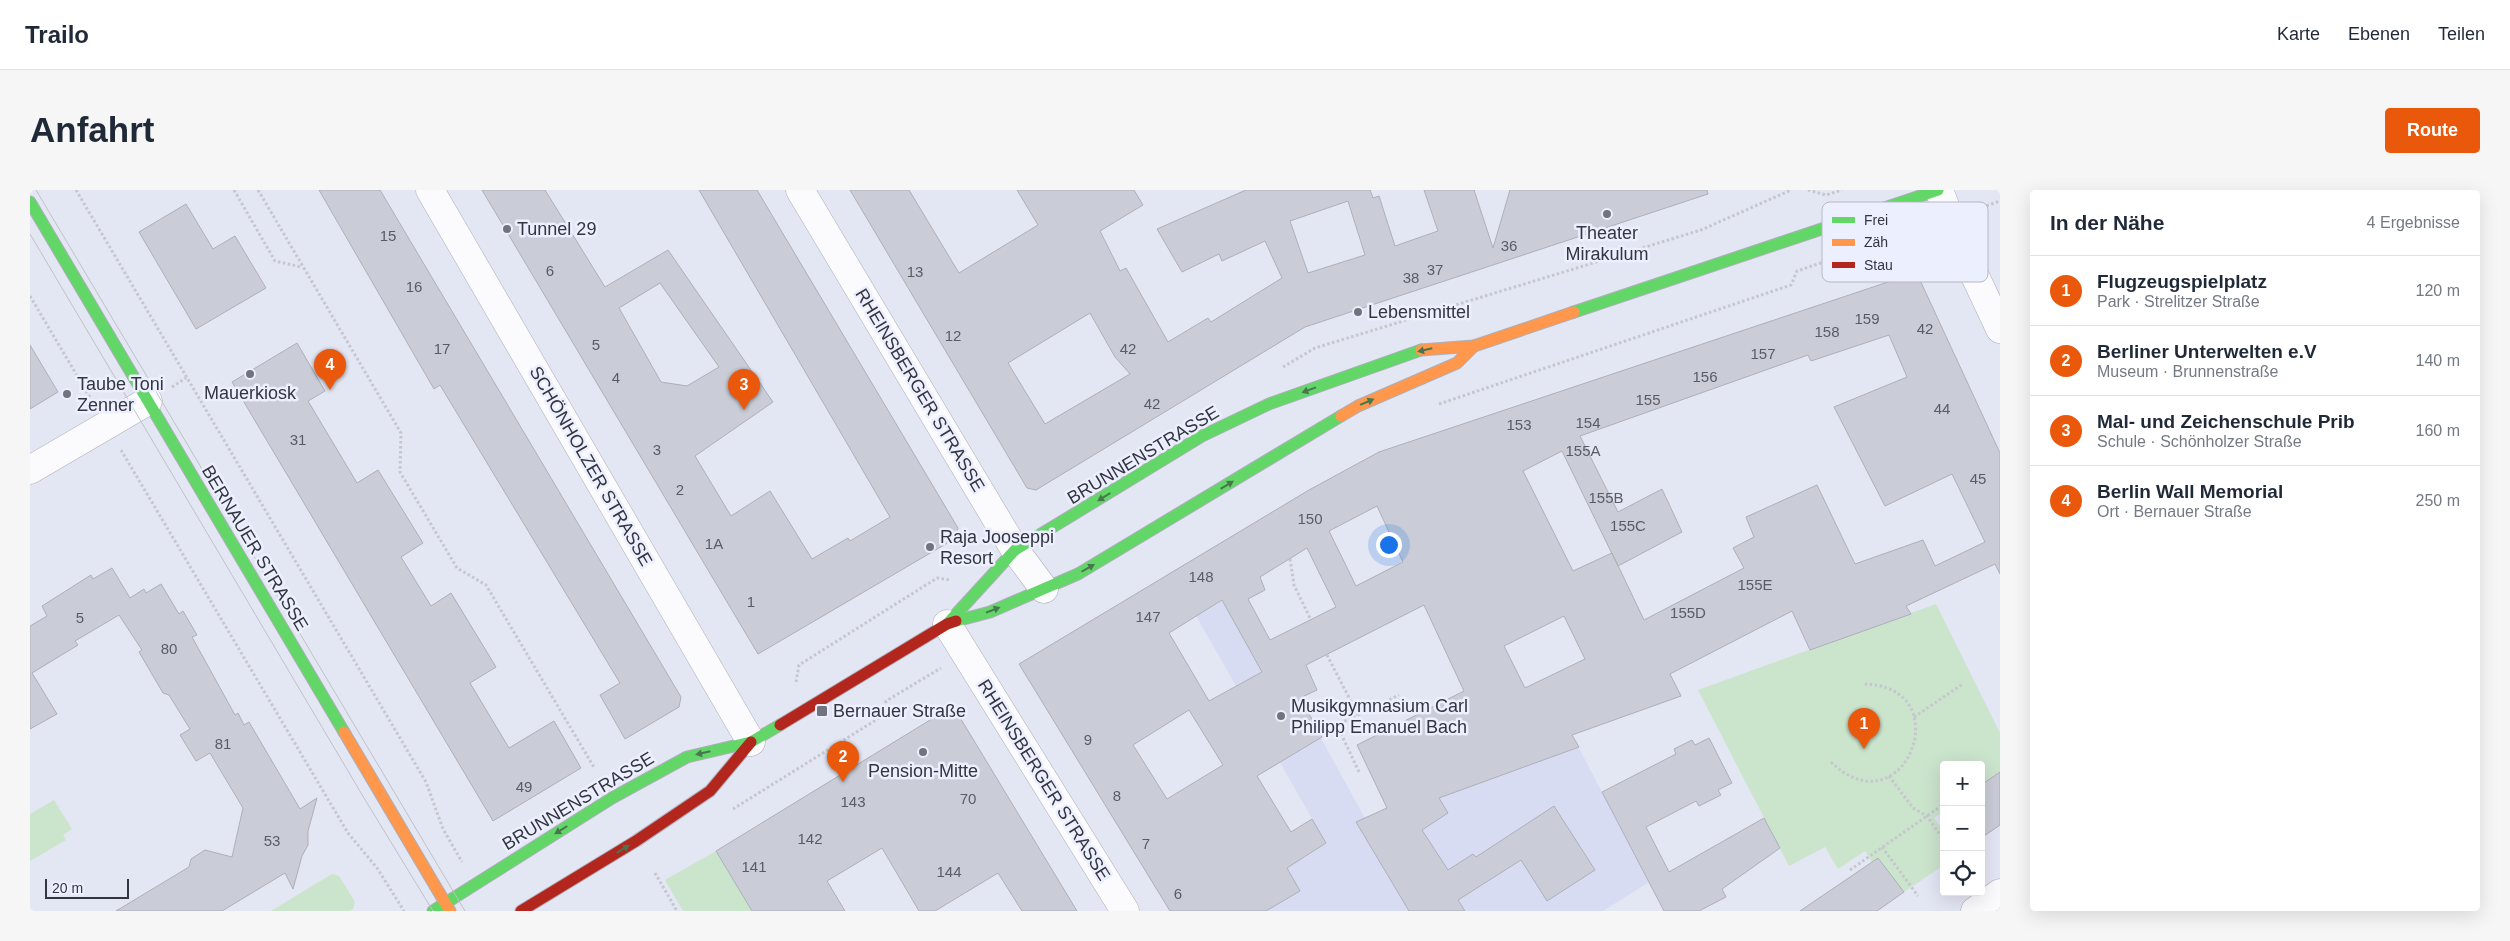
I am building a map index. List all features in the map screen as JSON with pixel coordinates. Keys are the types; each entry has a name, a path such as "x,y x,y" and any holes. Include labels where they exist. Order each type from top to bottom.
{"main road":[{"name":"BRUNNENSTRASSE","path":"1902,202 1938,190"},
{"name":"BERNAUER STRASSE","path":"30,202 448,907"},
{"name":"BRUNNENSTRASSE","path":"947,624 1015,550 1202,436 1269,404 1427,348 1474,346 1822,229"},
{"name":"BRUNNENSTRASSE","path":"433,911 448,907 612,798 687,757 751,742 947,624 990,612 1086,570 1358,406 1457,363 1474,346"},
{"name":"BRUNNENSTRASSE","path":"521,911 636,841 710,791 751,742"}],"street":[{"name":"SCHÖNHOLZER STRASSE","path":"430,190 751,742"},
{"name":"RHEINSBERGER STRASSE","path":"800,190 1015,550 1044,589"},
{"path":"1938,190 1943,202"},
{"path":"1978,282 2000,329"},
{"path":"30,470 148,401"},
{"name":"RHEINSBERGER STRASSE","path":"947,624 1125,911"},
{"path":"1975,911 2000,893"}],"path":[{"path":"76,190 426,782 443,829 456,852"},
{"path":"234,190 275,261 302,267"},
{"path":"258,190 401,433 400,472 457,568 486,585 595,769"},
{"path":"1808,190 1826,195 1842,190"},
{"path":"1437,405 1791,285 1797,271 1822,263"},
{"path":"30,296 93,403"},
{"path":"119,446 348,833 377,868 404,911"},
{"path":"1290,559 1294,585 1311,620"},
{"path":"789,686 797,681 799,665 937,578 952,581"},
{"path":"1327,654 1358,715"},
{"path":"732,810 884,715 886,701 928,676"},
{"path":"1831,762 1848,776 1859,780 1878,780 1889,776 1909,759 1915,746 1914,717 1909,706 1897,693 1887,687 1863,684"},
{"path":"1914,717 1962,684"},
{"path":"1359,772 1337,725 1399,695"},
{"path":"1889,776 1912,808 1926,816 1940,835"},
{"path":"1850,870 1941,806"},
{"path":"1882,847 1918,896"},
{"path":"654,873 677,911"}],"shaded area":[{"name":"Musikgymnasium Carl Philipp Emanuel Bach","path":"1215,546 1365,818 1451,779 1572,735 1649,882 1603,911 1221,911 1326,843 1196,616 1168,574"}],"green space":[{"path":"1936,604 2000,733 2000,772 1985,782 1985,761 1940,761 1940,814 1934,818 1940,826 1940,868 1904,892 1878,859 1872,862 1865,851 1838,869 1825,847 1789,866 1698,690"},
{"path":"54,800 72,829 63,835 66,840 30,861 30,814"},
{"path":"716,851 752,911 683,911 665,880"},
{"path":"332,874 339,876 355,902 353,909 349,911 271,911"}],"building":[{"path":"319,190 380,190 681,697 679,707 625,739 600,695 620,683 440,385 434,389"},
{"path":"482,190 545,190 605,287 668,250 773,402 695,456 731,516 770,491 812,559 848,538 850,541 890,517 699,190 757,190 958,528 956,538 758,654","holes":["660,283 719,367 687,386 661,382 619,308"]},
{"path":"850,190 909,190 959,273 1038,225 1017,190 1134,190 1143,205 1100,231 1120,271 1126,268 1168,342 1208,318 1211,322 1282,278 1265,241 1222,261 1219,254 1182,272 1157,229 1246,190 1370,190 1373,198 1379,196 1395,246 1438,231 1424,190 1474,190 1493,248 1510,190 1707,190 1708,194 1305,327 1036,490 1027,488","holes":["1348,201 1365,255 1308,273 1290,221","1090,313 1115,357 1130,374 1045,424 1008,363"]},
{"path":"186,204 213,249 235,236 266,288 196,329 139,232"},
{"path":"1888,282 1921,282 2000,453 2000,574 1995,564 1906,606 1911,614 1810,650 1792,611 1670,674 1681,696 1572,735 1579,747 1439,798 1448,813 1422,830 1448,870 1473,854 1476,857 1554,806 1595,870 1547,901 1521,860 1458,900 1465,911 1409,911 1356,822 1387,808 1357,745 1464,691 1424,605 1306,665 1317,690 1300,698 1322,737 1257,776 1291,832 1312,819 1326,843 1287,868 1300,891 1266,911 1170,911 1019,664 1309,490 1379,452","holes":["1889,335 1907,377 1834,407 1885,506 1952,474 1985,542 1935,566 1923,540 1855,564 1817,485 1746,517 1754,537 1733,548 1744,568 1644,620 1618,566 1682,532 1662,489 1618,512 1580,436 1808,355 1811,361","1562,451 1612,553 1573,571 1523,471","1377,506 1403,562 1356,586 1329,531","1307,548 1336,607 1270,640 1248,599 1265,590 1260,577","1222,600 1262,672 1209,701 1169,633","1564,616 1585,659 1525,688 1504,646","1189,710 1223,765 1167,799 1133,745"]},
{"path":"297,343 325,391 308,401 357,483 378,470 423,543 401,557 431,606 451,593 496,667 470,683 509,748 554,721 581,768 493,821 232,382"},
{"path":"30,345 58,392 30,409"},
{"path":"112,568 130,598 144,589 146,593 161,584 179,614 183,611 197,635 192,637 235,715 238,713 244,725 249,722 300,809 317,798 308,831 308,845 302,856 293,889 285,873 222,911 116,911 189,867 191,859 205,850 232,857 243,808 210,753 196,761 180,735 190,729 169,695 163,693 139,652 142,650 119,615 75,641 78,645 32,673 57,714 30,729 30,626 47,616 42,606 91,575 93,579"},
{"path":"953,706 1077,911 1022,911 998,873 935,911 919,911 882,848 827,881 845,911 752,911 716,851"},
{"path":"1709,738 1732,783 1718,790 1721,795 1699,806 1696,801 1646,827 1669,872 1764,818 1780,848 1722,889 1726,897 1699,911 1664,911 1602,792 1676,754 1674,749 1692,740 1695,745"},
{"path":"2000,772 2000,825 1985,835 1985,806 1985,782"},
{"path":"1878,858 1904,892 1877,911 1800,911"}],"tram line":[{"path":"36,190 465,911"},
{"path":"30,234 433,911"}],"traffic: fast":[{"path":"1902,202 1938,190"},
{"path":"30,202 344,732"},
{"path":"1574,312 1822,229"},
{"path":"948,623 1015,550 1202,436 1269,404 1421,350"},
{"path":"956,621 990,612 1078,574 1341,416"},
{"path":"433,911 612,798 687,757 751,742 780,725"}],"traffic: slow":[{"path":"1421,350 1474,346 1574,312"},
{"path":"1341,416 1358,406 1457,363 1474,346"},
{"path":"344,732 450,911"}],"traffic: jam":[{"path":"780,725 947,624 956,621"},
{"path":"521,911 636,841 710,791 751,742"}],"place":[{"name":"Theater Mirakulum","path":"1607,214"},
{"name":"Tunnel 29","path":"507,229"},
{"name":"Lebensmittel","path":"1358,312"},
{"name":"Mauerkiosk","path":"250,374"},
{"name":"Berlin Wall Memorial","path":"330,390"},
{"name":"Taube Toni Zenner","path":"67,394"},
{"name":"Mal- und Zeichenschule Prib","path":"744,410"},
{"name":"Raja Jooseppi Resort","path":"930,547"},
{"name":"Bernauer Straße","path":"822,711"},
{"name":"Musikgymnasium Carl Philipp Emanuel Bach","path":"1281,716"},
{"name":"Flugzeugspielplatz","path":"1864,749"},
{"name":"Pension-Mitte","path":"923,752"},
{"name":"Berliner Unterwelten e.V","path":"843,782"}]}
